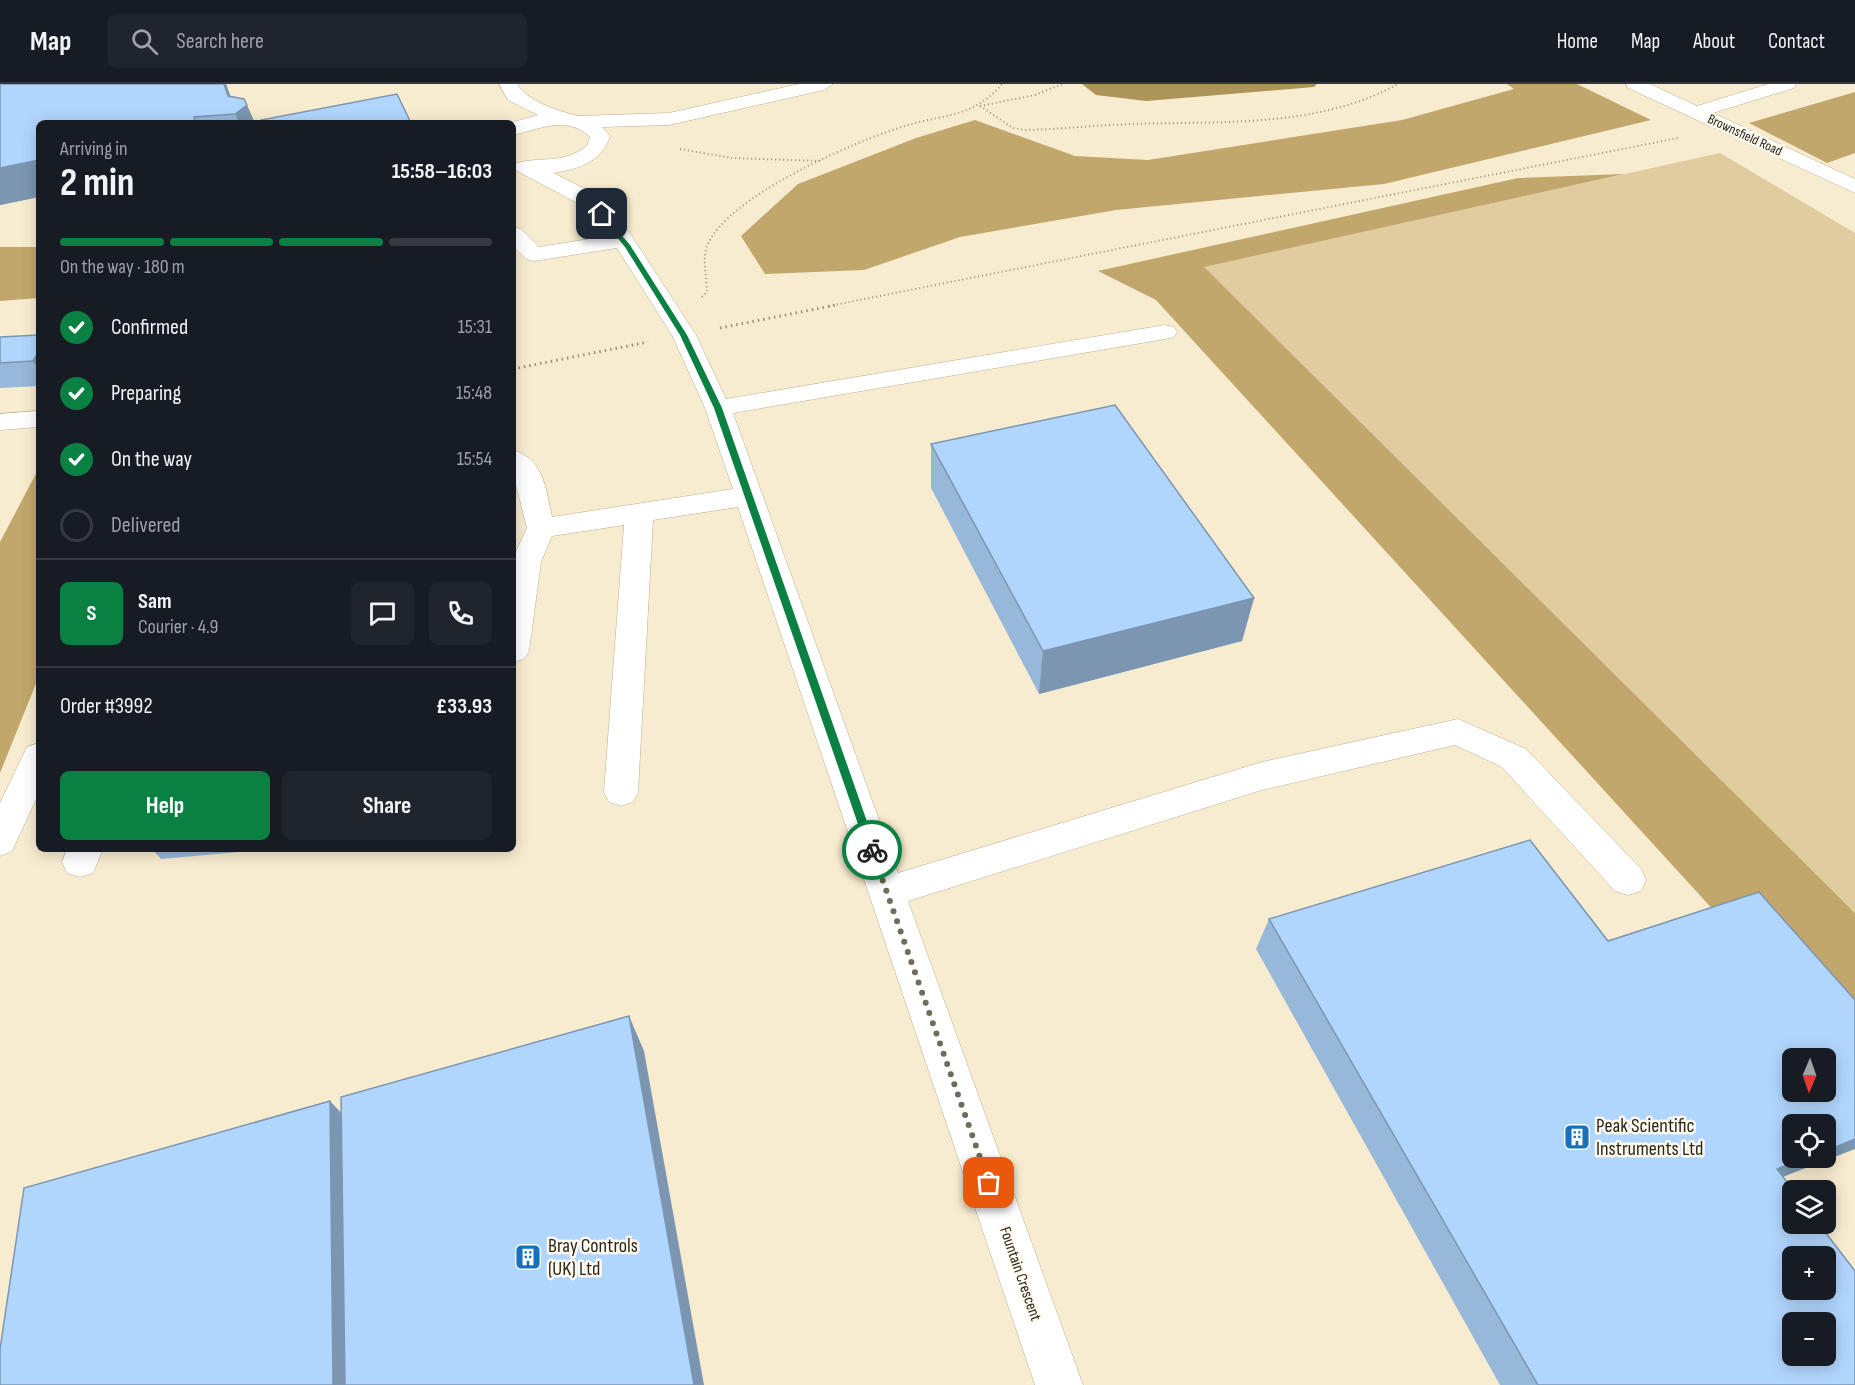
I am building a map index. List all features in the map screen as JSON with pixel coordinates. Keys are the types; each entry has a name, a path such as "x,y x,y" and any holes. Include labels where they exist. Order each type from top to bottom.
{"street":[{"path":"516,128 532,123 669,118 824,84"},
{"name":"Brownsfield Road","path":"1635,84 1855,187"},
{"path":"1697,112 1787,84"},
{"path":"508,120 511,90 571,121 595,130 600,136 593,152 591,201"},
{"path":"520,166 562,165 669,118"},
{"name":"Fountain Crescent","path":"520,166 591,201 623,240 677,325 718,408 1059,1385"},
{"path":"516,237 534,254 623,240"},
{"path":"718,408 1165,332"},
{"path":"0,422 36,419"},
{"path":"516,462 527,471 541,528 526,562 516,630"},
{"path":"541,528 748,496"},
{"path":"621,792 639,513"},
{"path":"887,892 1262,776 1458,732 1514,758 1628,879"},
{"path":"0,841 36,763"}],"path":[{"path":"980,106 1002,84"},
{"path":"677,325 707,292 706,247 716,230 729,214 773,186 822,161 902,127 980,106 1035,95 1062,84"},
{"path":"980,106 1012,128 1049,130 1130,124 1197,123 1312,114 1386,93 1398,84"},
{"path":"516,368 677,325 1731,128"},
{"path":"638,132 645,139 697,153 743,158 822,161"}],"shaded area":[{"path":"1082,84 1317,84 1314,87 1146,101 1096,95"},
{"path":"1507,84 1577,84 1651,120 1384,184 1116,210 960,237 864,270 765,274 741,236 798,184 916,138 975,120 1075,156 1148,160 1402,120 1514,89"},
{"path":"1855,92 1855,153 1827,163 1749,123"},
{"path":"1720,153 1855,233 1855,913 1203,267"},
{"path":"1624,174 1204,267 1855,913 1855,1065 1156,300 1098,271 1518,178"},
{"path":"0,247 36,247 36,298 0,301"},
{"path":"36,474 36,683 0,773 0,542"}],"building":[{"path":"0,84 224,84 228,96 244,99 247,105 235,114 194,117 194,120 36,120 36,161 0,168"},
{"path":"397,94 410,120 261,120"},
{"path":"36,335 36,356 33,361 0,363 0,337"},
{"path":"1115,405 1254,598 1043,651 931,444"},
{"name":"Peak Scientific Instruments Ltd","path":"1530,840 1608,941 1759,892 1855,1000 1855,1139 1836,1147 1836,1114 1782,1114 1782,1167 1777,1169 1786,1180 1782,1180 1782,1234 1827,1234 1836,1246 1782,1246 1782,1300 1836,1300 1836,1246 1855,1271 1855,1385 1538,1385 1269,919"},
{"name":"Bray Controls (UK) Ltd","path":"629,1016 694,1385 345,1385 341,1097"},
{"path":"330,1101 333,1385 0,1385 0,1349 24,1188"}],"way so far":[{"path":"872,850 989,1183"}],"place":[{"name":"Peak Scientific Instruments Ltd","path":"1577,1137"},
{"name":"Bray Controls (UK) Ltd","path":"528,1257"}],"route":[{"path":"602,214 628,246 684,335 718,408 872,850"}]}
